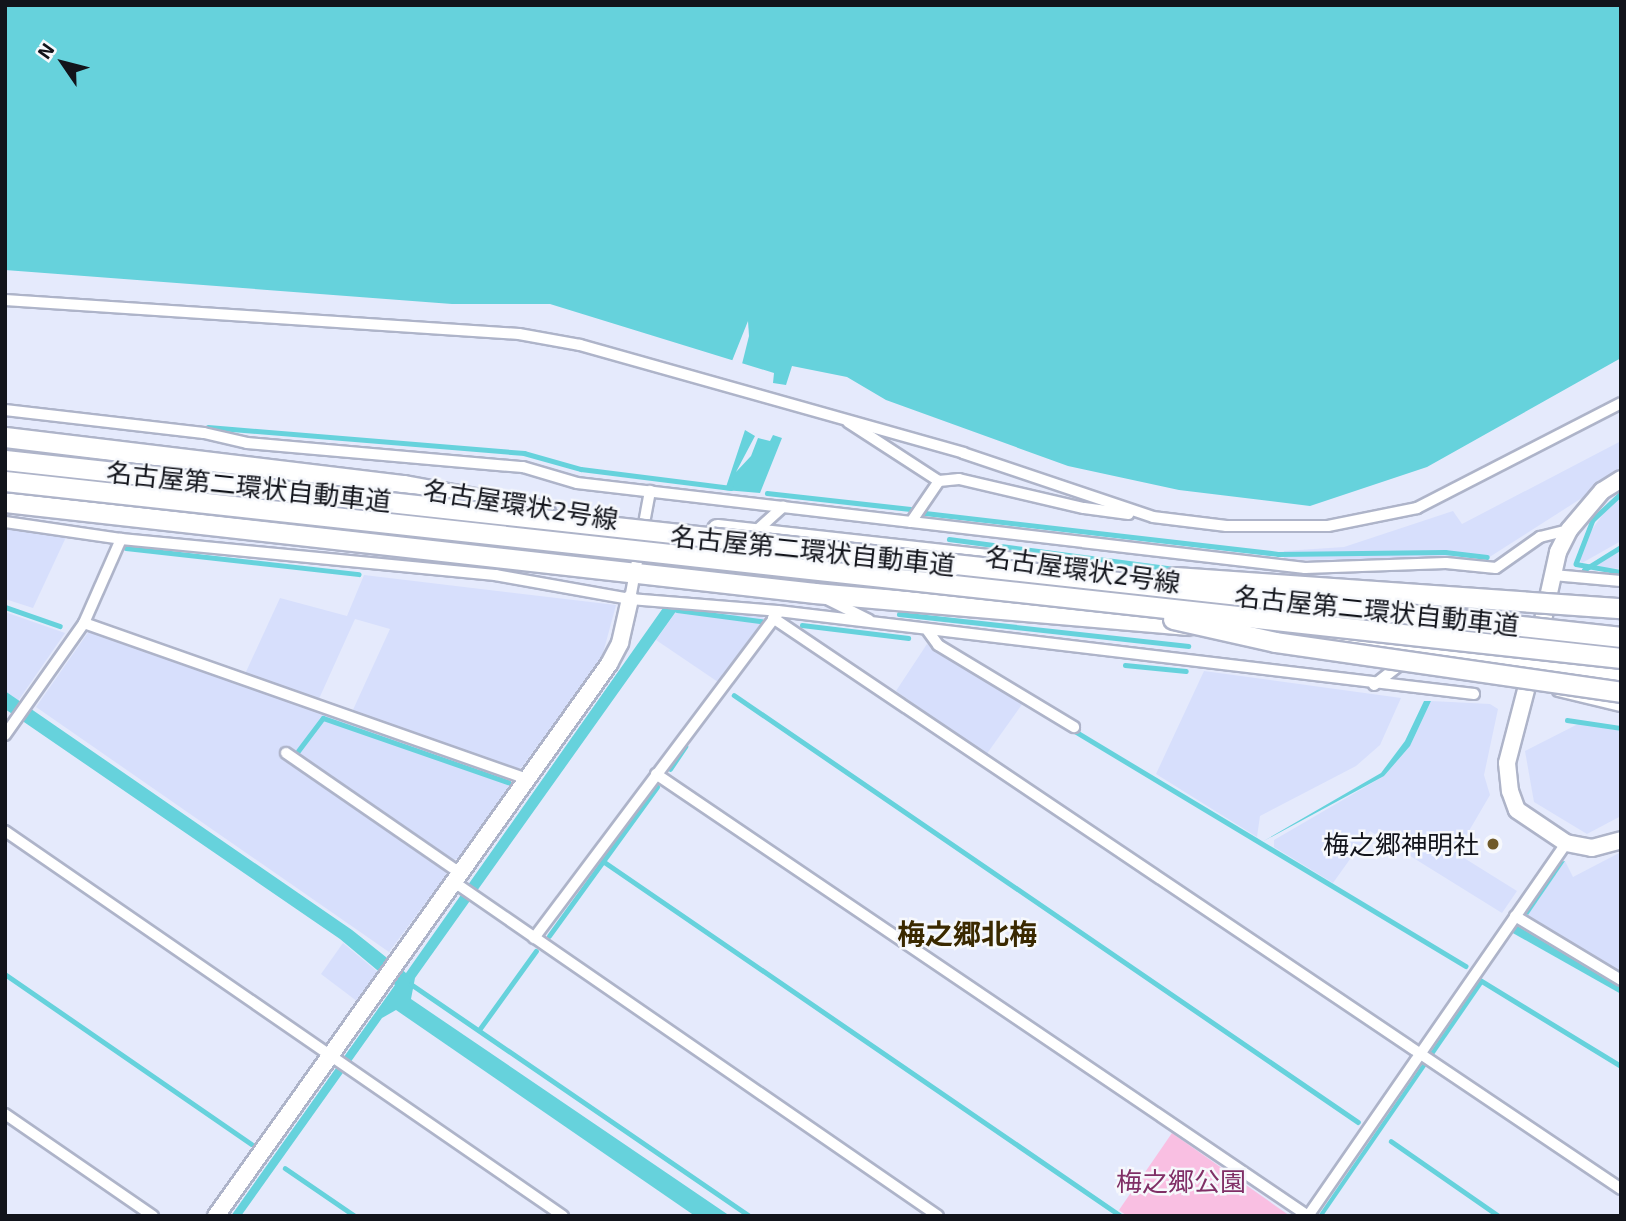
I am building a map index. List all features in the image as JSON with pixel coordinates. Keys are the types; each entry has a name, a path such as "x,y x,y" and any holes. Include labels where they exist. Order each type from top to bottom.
{"highway":[{"name":"名古屋環状2号線","path":"5,437 404,485 577,517 755,532 1621,630"},
{"name":"名古屋第二環状自動車道","path":"5,460 1621,637"},
{"name":"名古屋第二環状自動車道","path":"5,481 1621,658"},
{"name":"名古屋環状2号線","path":"5,502 522,557 635,574 815,593 1420,648 1621,672"},
{"path":"1065,576 1220,577 1621,608"},
{"path":"1075,598 1275,642 1621,692"}],"street":[{"path":"5,300 519,334 580,345 840,416 1153,517"},
{"path":"840,416 939,481 959,479 1084,508 1283,528 1328,526 1417,508 1621,403"},
{"path":"5,411 204,433 247,443 523,467 577,483 1305,568 1446,563 1496,568 1540,537 1569,530"},
{"path":"1621,479 1595,498 1569,530 1553,575 1534,662 1507,764 1510,791 1517,810 1566,843 1592,848 1621,840"},
{"path":"911,522 939,481"},
{"path":"216,1216 332,1057 383,980 458,880 526,779 609,664 620,643 650,491"},
{"path":"755,532 783,507"},
{"path":"5,522 121,539 495,575 630,599 890,626 1374,685 1474,694"},
{"path":"5,735 84,623 121,539"},
{"path":"495,575 522,557"},
{"path":"1553,575 1621,581"},
{"path":"815,593 890,626"},
{"path":"534,938 776,615"},
{"path":"776,615 1425,1059 1621,1189"},
{"path":"84,623 526,779"},
{"path":"928,631 938,645 1074,727"},
{"path":"1374,685 1420,648"},
{"path":"1528,684 1621,706"},
{"path":"286,753 458,880 477,898 938,1216"},
{"path":"656,774 1308,1216 1425,1059 1515,916 1566,843"},
{"path":"5,831 563,1216"},
{"path":"1515,916 1621,980"},
{"path":"5,1114 153,1216"}],"shaded area":[{"path":"1621,441 1621,473 1488,558 1284,560 1284,551 1344,547 1453,511 1462,524"},
{"path":"1621,497 1621,541 1582,563 1579,559 1588,535 1611,503"},
{"path":"5,527 67,535 33,608 5,599"},
{"path":"1621,550 1621,569 1590,567"},
{"path":"364,575 616,605 602,657 522,767 516,769 352,712 390,629 355,619 318,701 245,674 280,598 347,616"},
{"path":"680,606 761,616 765,619 718,682 656,640"},
{"path":"5,612 65,633 18,701 5,691"},
{"path":"89,631 510,780 511,786 458,859 448,860 291,752 285,761 443,867 447,874 389,952 36,707"},
{"path":"927,644 1023,703 986,755 896,691"},
{"path":"1204,671 1401,698 1380,745 1356,766 1260,816 1257,837 1156,774"},
{"path":"1431,701 1490,704 1498,709 1484,775 1490,795 1456,853 1517,891 1502,913 1370,831 1333,883 1274,847 1274,840 1384,776 1410,746"},
{"path":"1580,723 1621,731 1621,816 1587,834 1534,802 1525,751"},
{"path":"1621,852 1621,973 1526,917 1565,861 1573,877"},
{"path":"343,943 379,973 358,1002 321,974"}],"green space":[{"name":"梅之郷公園","path":"1172,1133 1290,1216 1127,1216 1119,1210"}],"water":[{"path":"5,5 1621,5 1621,358 1427,467 1310,506 1179,490 1068,466 886,400 847,377 792,366 786,385 773,383 774,373 550,304 452,304 5,270"},
{"path":"745,430 755,436 736,472 751,456 758,438 770,441 773,435 782,438 760,493 725,490"},
{"path":"663,608 677,610 415,978 411,999 730,1216 695,1216 396,1010 382,1018 241,1216 231,1216 395,985 340,939 5,709 5,691 352,930 406,973"},
{"path":"1424,701 1431,701 1410,746 1384,776 1262,842 1381,773 1405,741"},
{"path":"1565,861 1528,915 1525,913 1559,862"},
{"path":"1516,925 1621,988 1621,994 1511,932"},
{"path":"1480,980 1484,982 1323,1216 1318,1216"}],"pier":[{"path":"748,321 749,336 742,364 732,361"}],"waterway":[{"path":"208,427 524,453 581,469 731,488"},
{"path":"767,493 910,509"},
{"path":"1621,494 1593,520 1576,564 1621,572"},
{"path":"925,513 1278,554 1445,552 1487,557"},
{"path":"949,539 1174,569"},
{"path":"1584,570 1621,547"},
{"path":"126,548 359,574"},
{"path":"5,607 60,626"},
{"path":"677,610 761,621"},
{"path":"899,614 1188,646"},
{"path":"802,625 908,638"},
{"path":"1125,665 1186,671"},
{"path":"734,695 1358,1122"},
{"path":"298,751 323,718 508,782"},
{"path":"1567,720 1621,728"},
{"path":"1073,730 1465,966"},
{"path":"670,769 685,747"},
{"path":"549,936 657,787"},
{"path":"603,861 1121,1216"},
{"path":"479,1030 536,951"},
{"path":"5,974 251,1144"},
{"path":"1480,980 1621,1066"},
{"path":"411,984 750,1216"},
{"path":"1391,1141 1499,1216"},
{"path":"285,1168 355,1216"}],"place":[{"name":"梅之郷神明社","path":"1493,844"}],"district":[{"name":"梅之郷北梅","path":"967,933"}]}
